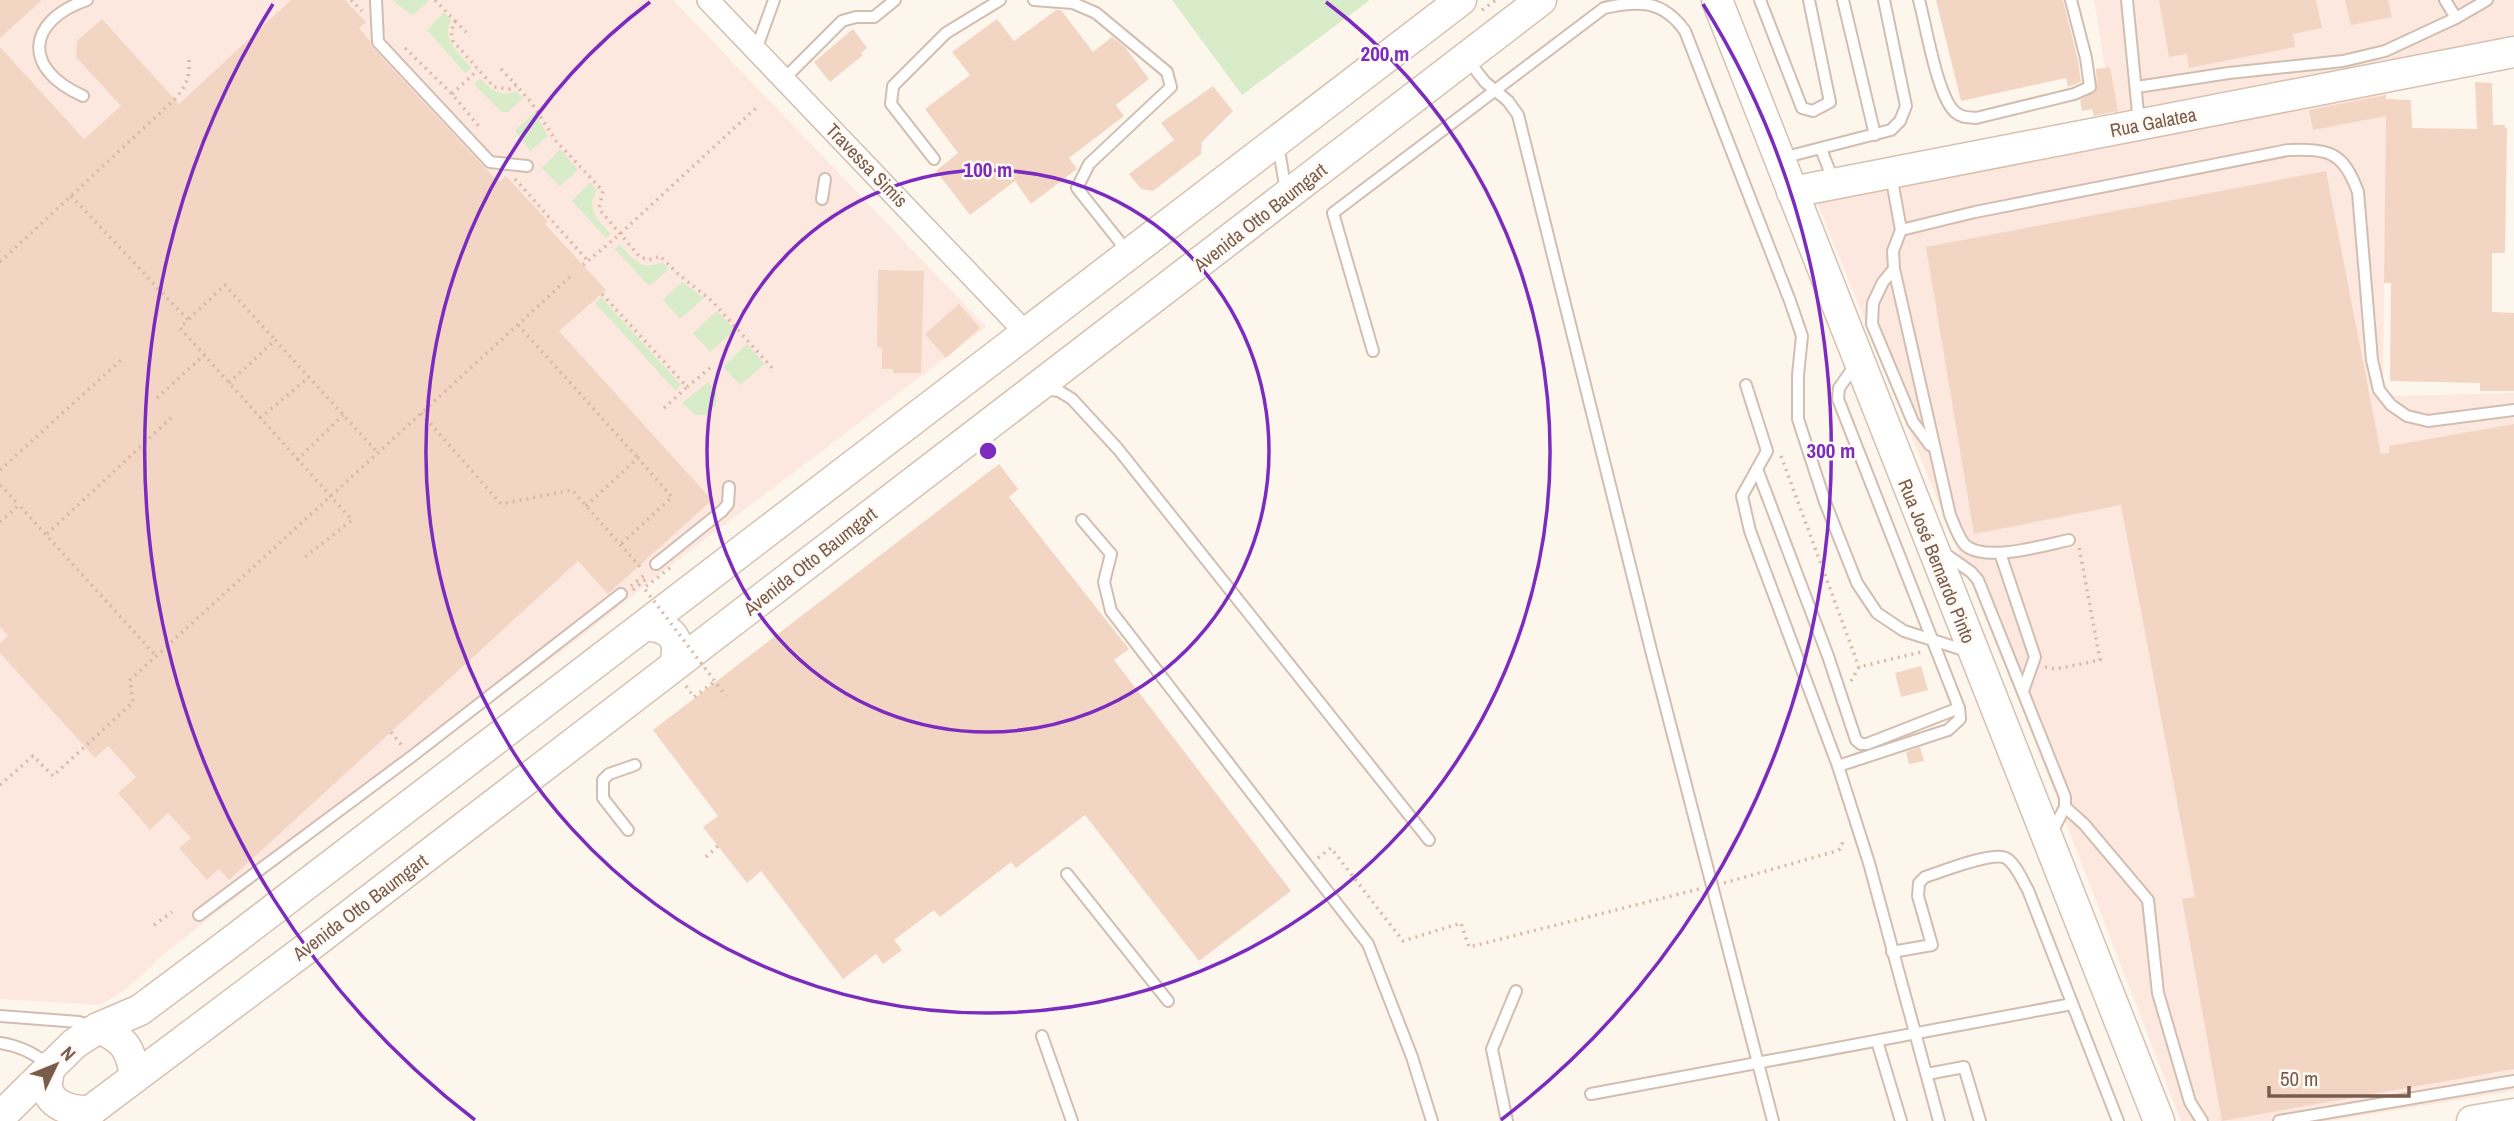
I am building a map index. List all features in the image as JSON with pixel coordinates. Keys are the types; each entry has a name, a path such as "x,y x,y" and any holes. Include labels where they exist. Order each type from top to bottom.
{"main road":[{"name":"Avenida Otto Baumgart","path":"84,1116 679,674 707,640 1541,0"},
{"name":"Rua José Bernardo Pinto","path":"1717,0 2159,1121"},
{"path":"0,1117 74,1044 98,1028 146,1006 434,789 1456,3 1474,17 1481,30 1473,51"},
{"name":"Rua Galatea","path":"1792,192 2514,52"},
{"path":"678,601 676,618 681,629 694,639 707,640"},
{"path":"646,625 662,627 673,636 678,649 679,674"},
{"path":"98,1028 115,1035 126,1046 135,1076"},
{"path":"50,1066 46,1086 53,1098 63,1107 84,1116"},
{"path":"2472,1121 2514,1114"}],"street":[{"name":"Travessa Simis","path":"708,0 1026,332"}],"lane":[{"path":"83,96 64,88 50,76 42,60 40,44 43,30 56,15 87,0"},
{"path":"376,0 378,42 490,162 527,166"},
{"path":"756,51 774,0"},
{"path":"784,79 842,21 856,17 874,17 895,0"},
{"path":"934,159 891,104 892,86 946,33 1000,0"},
{"path":"1034,0 1073,3 1096,13 1167,72 1171,87 1089,164 1077,188 1129,254"},
{"path":"1373,351 1333,213 1604,8 1625,0 1652,3 1674,16 1685,31 1790,301 1802,336 1798,374 1798,419 1804,446 1857,583 1877,613 1904,631 1973,653"},
{"path":"1759,0 1802,108 1813,111 1830,102 1809,0"},
{"path":"1843,0 1875,135"},
{"path":"1779,159 1891,130 1900,121 1906,106 1884,0"},
{"path":"1919,0 1940,84 1947,101 1954,111 1964,117 1976,118 2074,94 2090,87 2086,58 2071,0"},
{"path":"2127,0 2139,124"},
{"path":"2445,0 2456,19"},
{"path":"2137,87 2229,73 2343,61 2385,51 2456,19 2487,0"},
{"path":"1473,51 1495,90 1508,100 1518,115 1652,654 1773,1121"},
{"path":"1278,142 1287,197"},
{"path":"1821,149 1835,183"},
{"path":"1902,230 1975,212 2288,150 2311,149 2331,153 2349,168 2358,191 2372,360 2379,390 2391,405 2407,416 2428,421 2514,410"},
{"path":"1891,173 1902,230 1893,251 1894,269 1950,515 1960,537 1966,546 1975,551 2000,553 2070,540"},
{"path":"822,200 825,179"},
{"path":"1894,269 1883,282 1873,303 1872,324 1913,422 1935,452"},
{"path":"1838,766 1948,730 1960,719 1959,708 1939,655 1838,399 1839,388 1858,362"},
{"path":"1746,385 1767,451 1742,496 1750,531 1838,766 1869,863 1939,1121"},
{"path":"1037,388 1059,391 1072,399 1118,449 1429,840"},
{"path":"1757,469 1856,740 1861,744 1888,737 1959,708"},
{"path":"656,564 722,512 728,504 729,486"},
{"path":"1082,520 1111,554 1104,582 1111,611 1368,944 1412,1057 1432,1121"},
{"path":"1931,542 1978,580 2065,797 2064,807 2048,840"},
{"path":"2000,553 2035,657 2023,691"},
{"path":"199,915 411,757 621,594"},
{"path":"628,830 603,798 603,780 610,774 635,765"},
{"path":"2064,807 2084,824 2148,900 2158,993 2190,1102 2202,1121"},
{"path":"1892,952 1932,945 1918,896 1919,883 1925,877 1994,856 2012,863 2028,890 2118,1121"},
{"path":"1067,874 1168,1001"},
{"path":"1507,1121 1492,1049 1516,991"},
{"path":"1591,1094 2073,1004"},
{"path":"0,1016 79,1022 98,1028"},
{"path":"1042,1036 1072,1121"},
{"path":"1877,1041 1901,1121"},
{"path":"0,1042 37,1055 50,1066"},
{"path":"1927,1074 1964,1067 1980,1121"},
{"path":"2279,1121 2514,1081"}],"path":[{"path":"435,0 470,36"},
{"path":"455,20 451,32 453,41 478,70 494,87 510,89 516,85"},
{"path":"0,262 175,100 190,77 189,60"},
{"path":"501,69 531,102 556,141 603,191 599,209 640,257 649,260 660,256 712,301 773,369"},
{"path":"452,94 478,70"},
{"path":"583,265 757,107"},
{"path":"71,196 188,320"},
{"path":"0,785 33,756 53,776 133,702 130,680 572,275"},
{"path":"305,557 352,520 180,328 225,285 378,453"},
{"path":"602,294 687,387"},
{"path":"518,325 672,497 620,545"},
{"path":"229,383 275,340"},
{"path":"156,398 204,355"},
{"path":"0,470 121,360"},
{"path":"664,408 710,368"},
{"path":"260,418 309,377"},
{"path":"421,413 502,504 572,490 640,566"},
{"path":"297,460 343,415"},
{"path":"46,535 173,416"},
{"path":"1778,448 1859,667 1843,699"},
{"path":"586,506 638,458"},
{"path":"0,485 156,656"},
{"path":"0,522 19,505"},
{"path":"2032,666 2056,668 2100,660 2078,539 2070,540"},
{"path":"621,594 656,564"},
{"path":"670,568 644,588 726,696"},
{"path":"1859,667 1922,652 1939,655"},
{"path":"679,674 694,696 704,686 715,681"},
{"path":"1308,866 1331,848 1403,941 1461,923 1469,947 1713,886 1833,852 1840,849 1845,840 1843,832"},
{"path":"706,857 718,846"},
{"path":"154,925 172,912"}],"shaded area":[{"path":"0,0 673,0 986,327 675,562 578,639 353,806 169,950 126,989 101,1005 0,999"},
{"path":"2094,0 2514,0 2514,39 2387,66 2383,383 2393,396 2514,393 2514,1091 2329,1121 2181,1121 2024,714 1807,177 2114,122"}],"green space":[{"path":"392,0 430,0 412,15"},
{"path":"1172,0 1370,0 1242,95"},
{"path":"444,12 451,20 448,27 450,40 472,68 465,73 427,30"},
{"path":"480,78 496,92 505,94 516,91 523,98 508,112 502,112 474,84"},
{"path":"535,112 548,136 530,151 515,131"},
{"path":"560,149 578,170 560,186 542,168"},
{"path":"590,182 597,190 592,203 595,214 611,234 606,238 572,201"},
{"path":"619,244 643,265 662,262 669,269 648,285 615,249"},
{"path":"682,282 704,298 680,319 663,300"},
{"path":"601,297 681,385 675,390 595,303"},
{"path":"717,311 735,330 710,352 693,333"},
{"path":"747,344 765,364 740,385 723,367"},
{"path":"708,382 717,393 716,405 706,415 695,415 682,403"}],"building":[{"path":"0,0 42,0 0,38"},
{"path":"291,0 345,0 366,22 359,28 372,47 499,182 506,176 548,221 545,224 606,290 559,331 712,500 608,594 578,561 229,880 219,869 207,880 179,848 191,838 168,813 150,830 118,793 136,777 108,746 95,758 0,653 0,643 8,636 0,627 0,47 84,139 121,106 76,57 77,41 102,19 179,104"},
{"path":"1936,0 2063,0 2081,82 2068,87 2066,78 1961,101"},
{"path":"2159,0 2316,0 2322,28 2293,34 2295,47 2189,68 2187,54 2169,57"},
{"path":"2345,0 2388,0 2392,17 2351,25"},
{"path":"1056,10 1061,10 1093,52 1112,37 1125,47 1149,79 1116,105 1124,116 1069,158 1077,169 1031,204 1015,181 970,215 936,171 958,153 925,109 970,75 952,52 997,19 1014,41"},
{"path":"853,29 867,48 861,53 863,55 830,82 814,62"},
{"path":"2110,67 2118,111 2094,116 2092,109 2082,111 2080,100 2097,90 2096,69"},
{"path":"2475,82 2492,83 2493,125 2505,125 2507,128 2505,253 2492,253 2492,312 2514,313 2514,391 2480,391 2480,383 2390,381 2391,283 2384,283 2386,116 2313,130 2309,110 2386,95 2386,99 2411,100 2412,128 2477,129"},
{"path":"1213,86 1233,111 1202,142 1201,154 1153,191 1141,189 1129,174 1174,140 1161,123"},
{"path":"2326,171 2381,454 2389,453 2389,446 2514,424 2514,1069 2222,1121 2182,899 2195,897 2121,505 1974,534 1926,247"},
{"path":"878,270 924,271 921,373 893,373 893,369 882,369 882,348 877,347"},
{"path":"959,304 980,328 946,358 925,334"},
{"path":"999,464 1018,489 1009,497 1129,649 1114,660 1291,891 1199,961 1085,815 1016,868 1011,862 940,917 934,910 894,940 902,950 883,964 876,954 843,979 761,871 747,883 703,827 718,816 653,730"},
{"path":"1921,666 1928,690 1901,697 1895,673"},
{"path":"1920,747 1924,761 1909,764 1906,752"}]}
